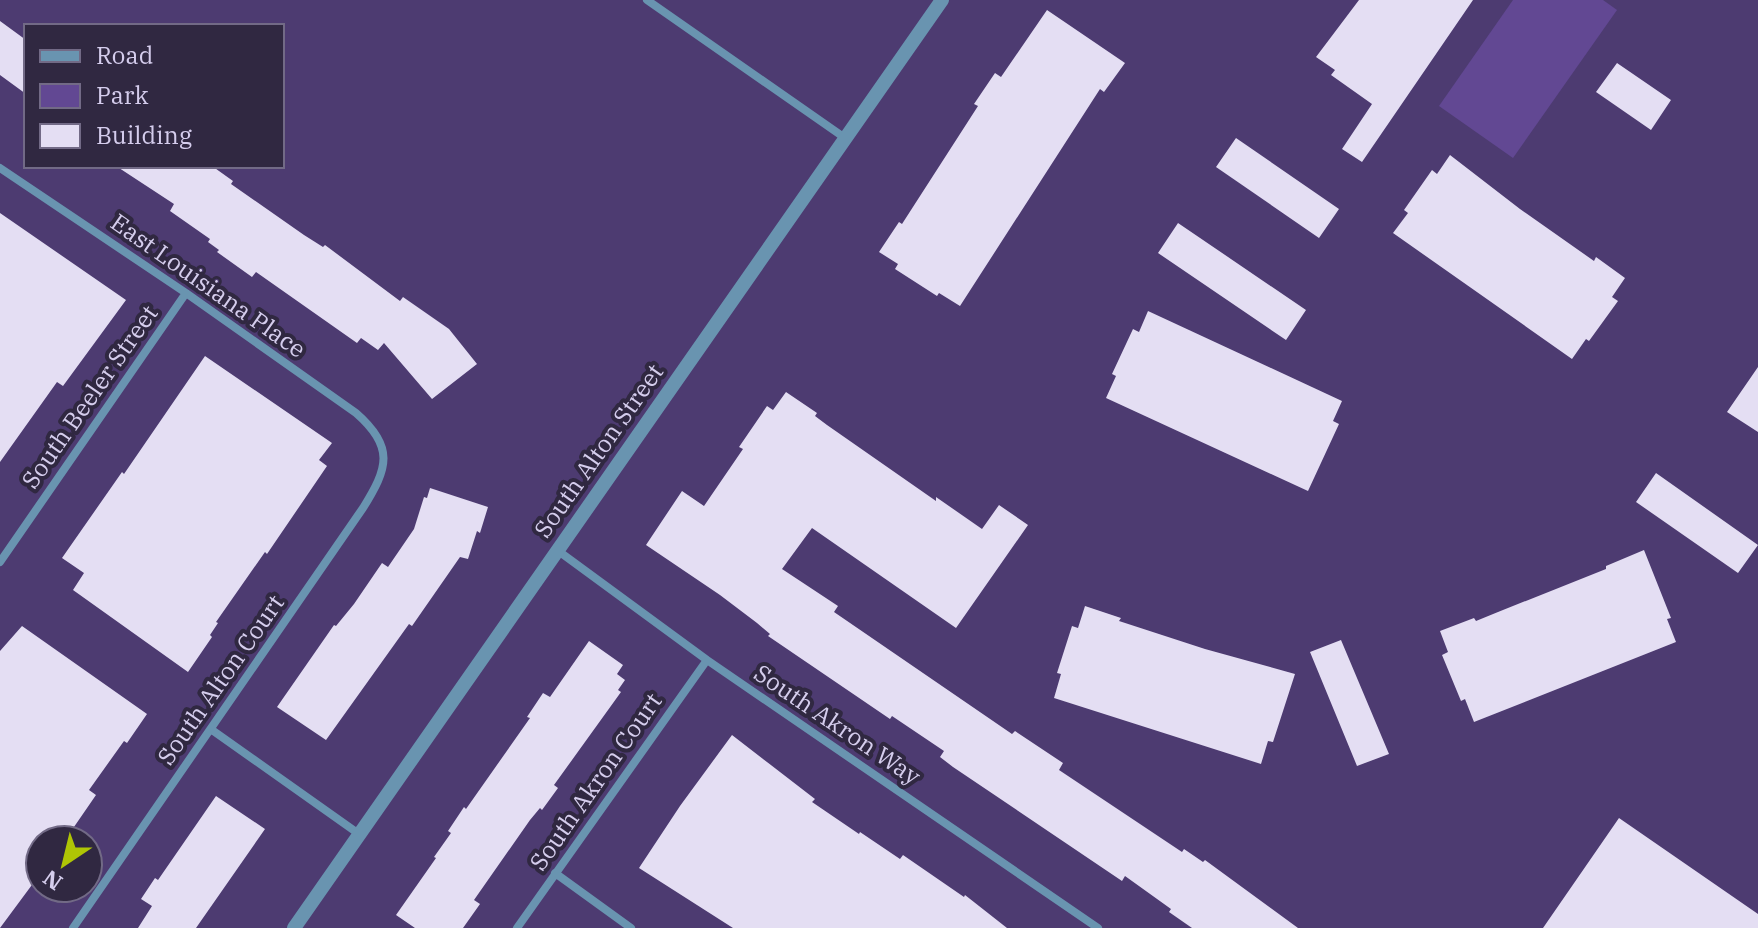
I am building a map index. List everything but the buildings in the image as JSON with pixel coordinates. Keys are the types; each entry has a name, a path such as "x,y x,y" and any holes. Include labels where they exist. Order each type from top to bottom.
{"street":[{"path":"647,0 845,138"},
{"name":"South Alton Street","path":"294,928 942,0"},
{"name":"East Louisiana Place","path":"0,168 186,293 356,413 373,428 383,446"},
{"name":"South Beeler Street","path":"0,562 186,293"},
{"name":"South Alton Court","path":"73,928 212,730 381,479 383,446"},
{"name":"South Akron Way","path":"557,550 707,660 1098,928"},
{"name":"South Akron Court","path":"517,928 707,660"},
{"path":"212,730 359,834"},
{"path":"555,873 631,928"}],"green space":[{"path":"1513,0 1603,0 1617,10 1513,158 1439,106"}]}
